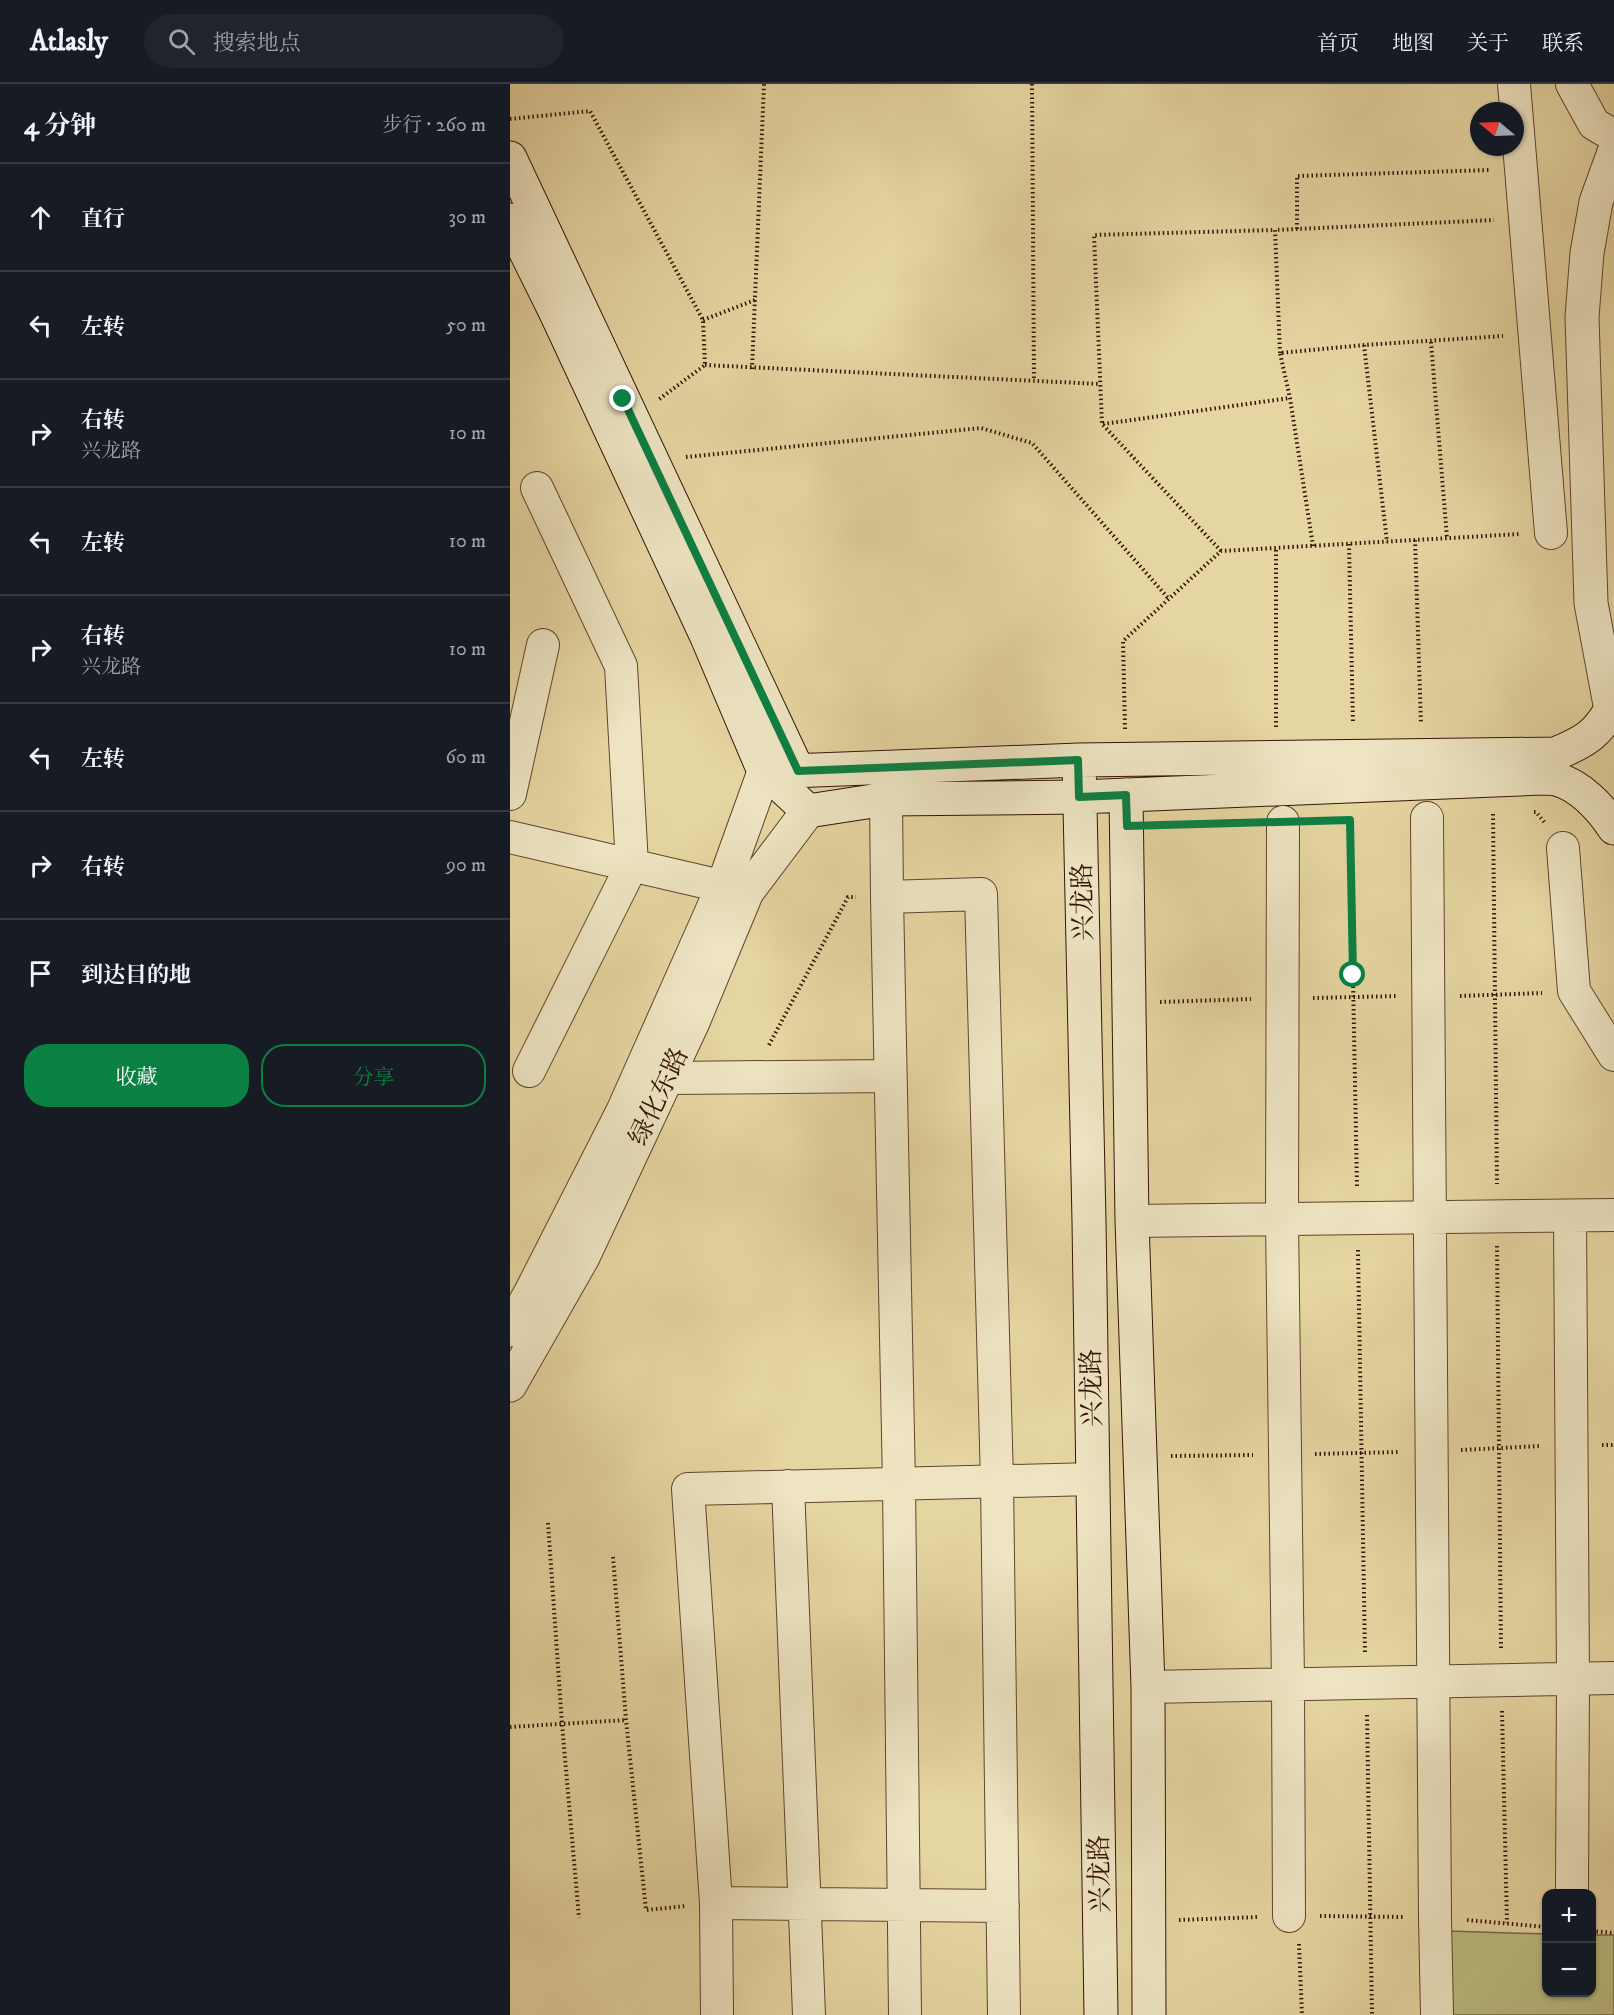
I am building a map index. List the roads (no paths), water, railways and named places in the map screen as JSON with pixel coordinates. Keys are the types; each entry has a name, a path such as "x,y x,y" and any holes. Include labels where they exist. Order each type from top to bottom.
{"main road":[{"path":"764,772 1078,760 1556,754 1581,744 1604,723 1612,706 1591,603 1582,316 1587,253 1596,202 1614,152"},
{"path":"510,158 798,771"},
{"path":"510,220 556,313 707,637 764,772 808,811 886,800 1079,797 1556,779 1580,791 1605,814 1614,828"},
{"name":"兴龙路","path":"1078,760 1093,1479 1101,2015"},
{"name":"绿化东路","path":"510,1385 583,1257 693,1022 735,889 764,772"},
{"name":"兴龙路","path":"1126,795 1132,1221 1148,1687 1149,2015"},
{"name":"绿化东路","path":"510,1330 735,889 808,811"}],"street":[{"path":"1514,84 1551,533"},
{"path":"1572,84 1594,124 1611,134 1614,133"},
{"path":"529,1071 632,865 621,666 537,488"},
{"path":"510,794 543,645"},
{"path":"886,800 899,1483 905,2015"},
{"path":"1427,818 1434,1918 1437,2015"},
{"path":"1283,822 1282,1219 1288,1683 1294,1916"},
{"path":"510,837 735,889"},
{"path":"1563,848 1574,991 1614,1055"},
{"path":"887,897 981,894 998,1481 1004,2015"},
{"path":"666,1078 890,1076"},
{"path":"1132,1221 1614,1215"},
{"path":"1570,1216 1572,1889"},
{"path":"717,2015 716,1903 688,1489 1093,1479"},
{"path":"788,1486 809,2015"},
{"path":"1148,1687 1614,1678"},
{"path":"716,1903 1002,1906"}]}
